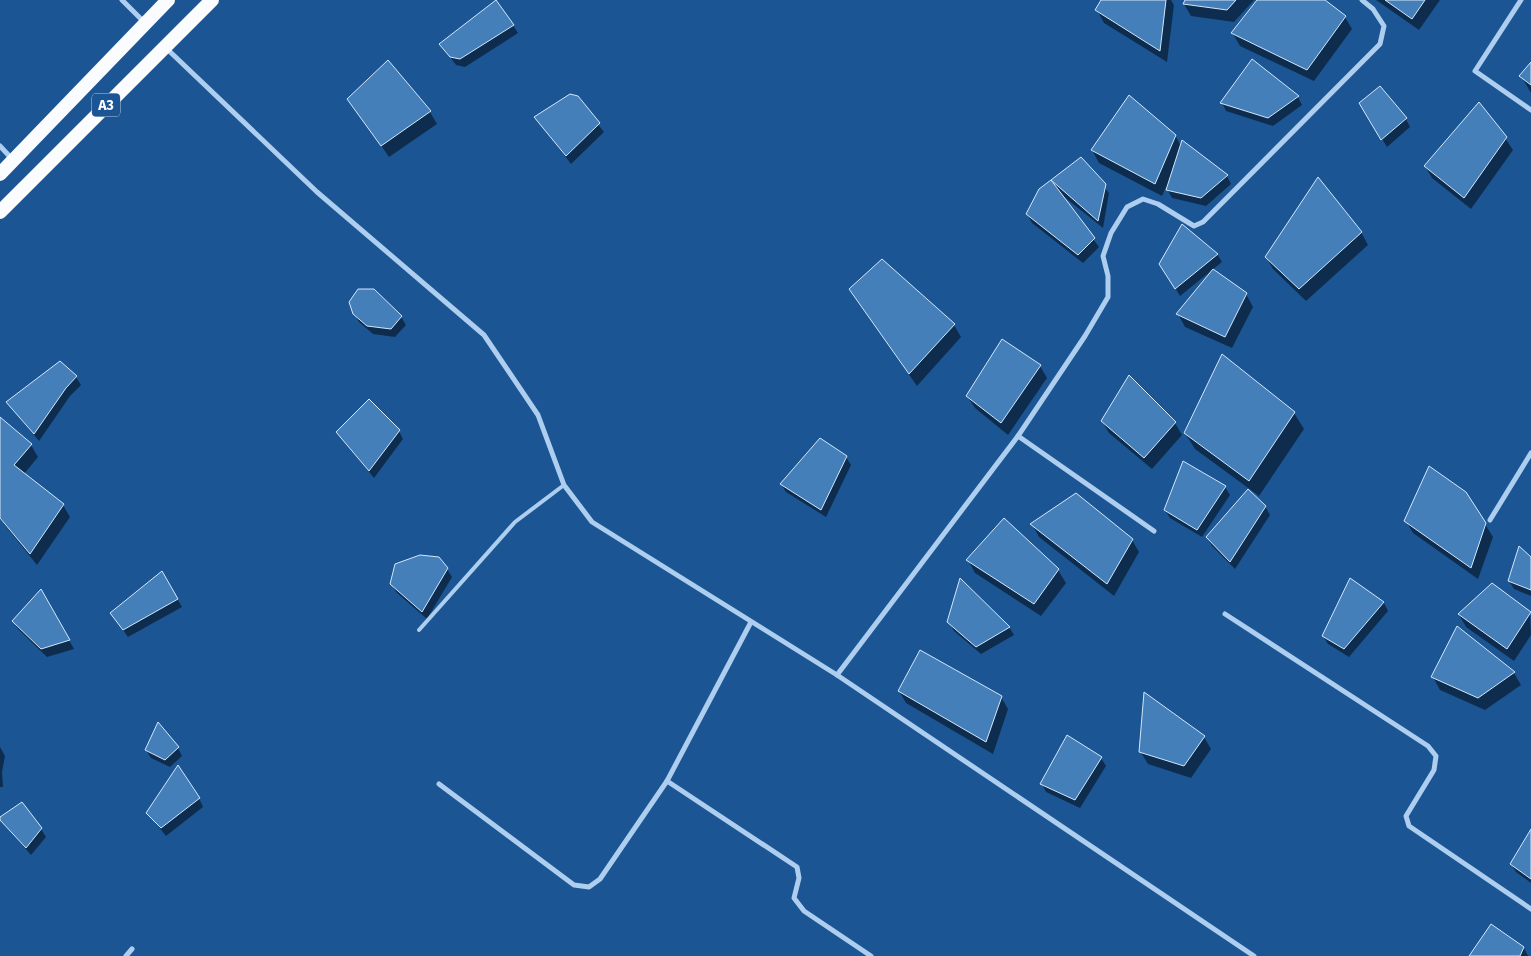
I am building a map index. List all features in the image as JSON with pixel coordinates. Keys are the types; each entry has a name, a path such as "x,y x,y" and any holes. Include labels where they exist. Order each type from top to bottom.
{"highway":[{"name":"A3","path":"0,174 168,0"},
{"name":"A3","path":"0,212 212,0"}],"street":[{"path":"122,0 145,23"},
{"path":"837,675 1018,436 1108,297 1108,276 1103,256 1111,233 1127,207 1143,199 1158,204 1186,223 1194,226 1203,222 1380,44 1384,26 1373,9 1362,0"},
{"path":"1521,0 1475,71 1531,110"},
{"path":"165,46 318,192 484,335 538,415 564,485 592,522 837,675 1254,956"},
{"path":"0,146 14,160"},
{"path":"1018,436 1154,531"},
{"path":"1490,520 1531,453"},
{"path":"1224,614 1428,746 1436,756 1434,770 1406,816 1408,826 1531,909"},
{"path":"439,784 574,885 588,886 600,879 666,781 751,622"},
{"path":"666,781 797,867 799,878 794,898 804,911 871,956"},
{"path":"126,956 132,949"}],"lane":[{"path":"419,630 515,522 564,485"}],"building":[{"path":"496,0 514,25 460,59 450,57 439,44"},
{"path":"1101,0 1166,0 1160,51 1095,10"},
{"path":"1185,0 1236,0 1227,10 1183,4"},
{"path":"1257,0 1325,0 1346,16 1307,70 1231,33"},
{"path":"1385,0 1425,0 1412,19"},
{"path":"1252,59 1299,96 1268,118 1220,103"},
{"path":"388,60 431,111 381,146 347,99"},
{"path":"1531,62 1531,85 1519,76"},
{"path":"1380,86 1407,118 1381,140 1359,103"},
{"path":"570,94 578,96 600,123 566,156 534,117"},
{"path":"1129,95 1176,135 1155,184 1091,150"},
{"path":"1479,102 1507,137 1464,198 1424,166"},
{"path":"1182,140 1228,175 1201,198 1166,190"},
{"path":"1081,157 1106,184 1098,221 1051,180"},
{"path":"1318,177 1362,232 1299,289 1265,257"},
{"path":"1051,180 1095,238 1078,255 1026,214 1039,189"},
{"path":"1182,224 1218,254 1175,289 1159,264"},
{"path":"882,259 955,324 909,374 849,289"},
{"path":"1213,269 1247,293 1225,337 1176,314"},
{"path":"358,289 374,289 402,316 391,329 367,326 353,314 349,302"},
{"path":"1002,339 1041,365 1001,423 966,396"},
{"path":"1222,354 1295,412 1249,481 1184,433"},
{"path":"60,361 77,376 66,388 34,434 6,402"},
{"path":"1129,375 1176,422 1144,458 1101,421"},
{"path":"369,399 400,430 369,471 336,432"},
{"path":"0,417 32,444 14,465 64,504 30,554 0,518"},
{"path":"820,438 847,456 821,510 780,484"},
{"path":"1183,461 1226,486 1197,530 1164,510"},
{"path":"1429,466 1466,492 1486,523 1471,568 1404,521"},
{"path":"1248,489 1266,506 1230,562 1206,537"},
{"path":"1076,493 1133,539 1107,584 1030,524"},
{"path":"1004,518 1059,569 1034,604 966,560"},
{"path":"1519,546 1531,557 1531,590 1508,581"},
{"path":"420,555 439,557 448,568 422,612 390,584 395,564"},
{"path":"162,571 178,599 123,630 110,613"},
{"path":"960,578 1010,627 976,647 947,622"},
{"path":"1350,578 1384,602 1344,649 1322,636"},
{"path":"1492,583 1531,612 1507,649 1458,614"},
{"path":"41,589 70,640 41,649 12,621"},
{"path":"1457,626 1515,672 1478,698 1431,677"},
{"path":"920,650 1002,696 986,742 898,691"},
{"path":"1144,692 1205,736 1184,766 1139,752"},
{"path":"158,722 179,747 165,760 145,750"},
{"path":"1067,735 1102,757 1075,800 1040,784"},
{"path":"178,765 200,798 161,828 146,813"},
{"path":"22,802 42,828 26,848 0,820 0,817"},
{"path":"1531,829 1531,879 1510,864"},
{"path":"1491,924 1524,947 1520,956 1469,956"}]}
